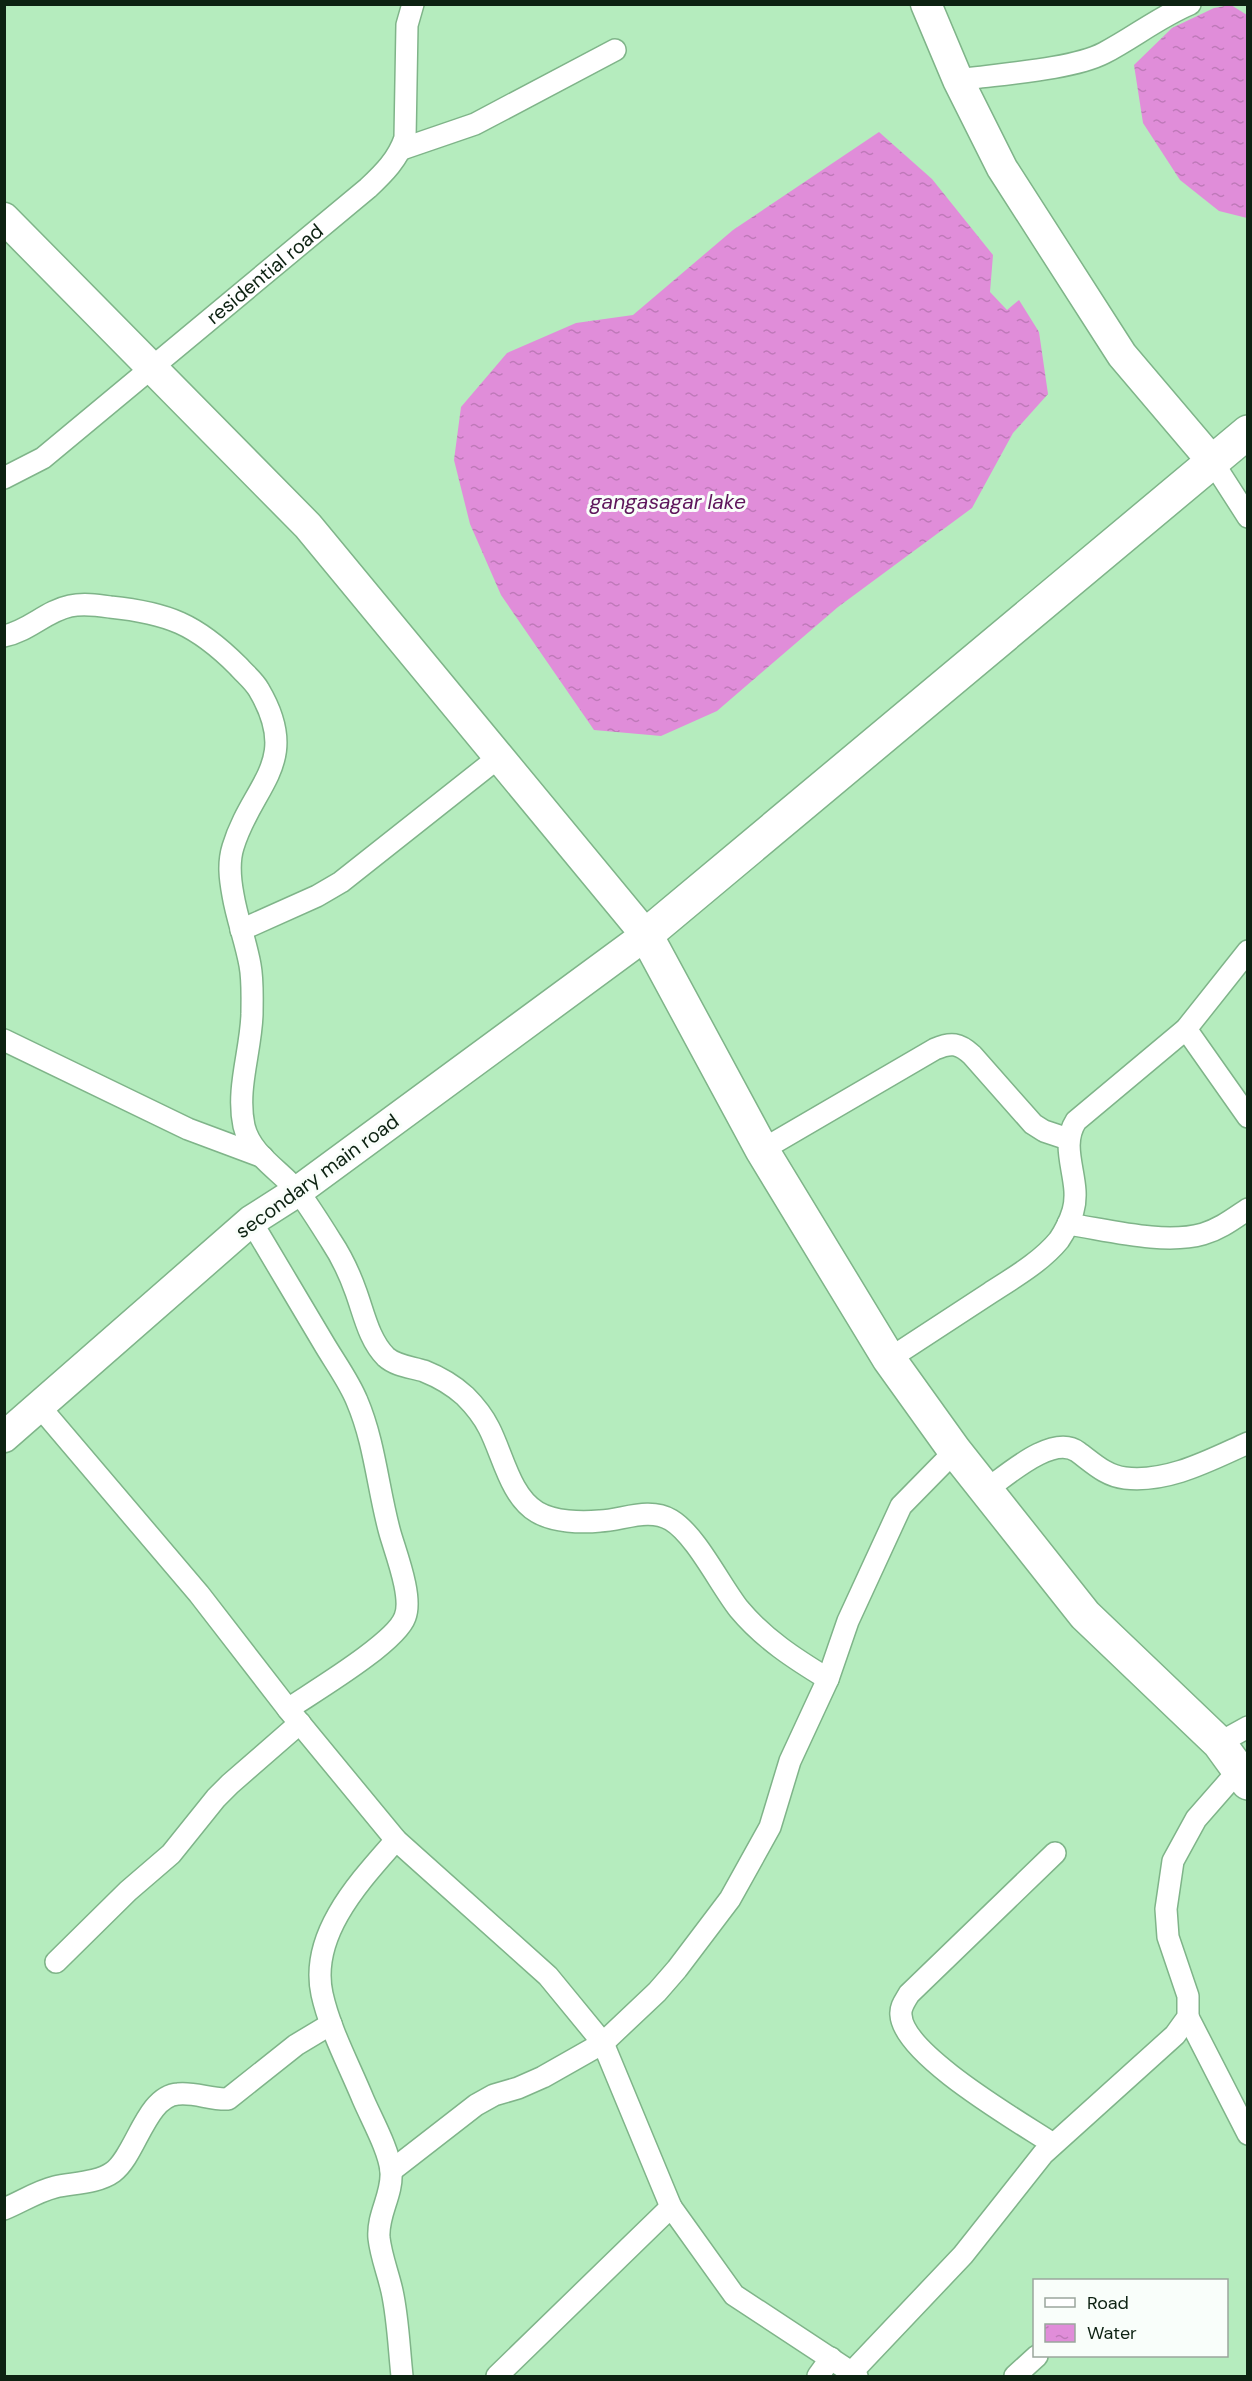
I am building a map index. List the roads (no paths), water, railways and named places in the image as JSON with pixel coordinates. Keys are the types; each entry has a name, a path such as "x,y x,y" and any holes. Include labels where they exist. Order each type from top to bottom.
{"main road":[{"path":"1243,1777 1219,1743 1085,1616 955,1451 889,1359 762,1150 646,935 1248,432"}],"street":[{"name":"residential road","path":"4,478 42,458 152,369 387,170 402,149 406,124 407,25 413,4"},
{"path":"926,4 958,80 1002,168 1122,355 1212,461 1248,517"},
{"path":"958,80 1083,60 1104,53 1190,4"},
{"path":"402,149 474,124 615,50"},
{"path":"4,218 308,526 646,935"},
{"path":"4,636 22,632 55,611 69,606 85,604 162,614 190,627 219,647 257,686 270,713 276,736 274,765 232,849 230,872 251,969 252,1018 244,1073 243,1120 252,1144 298,1191 334,1246 354,1287 368,1329 384,1355 393,1362 426,1372 446,1382 465,1396 487,1424 524,1501 538,1512 561,1520 599,1521 643,1514 658,1514 670,1519 693,1540 717,1578 755,1626 773,1643 828,1679"},
{"path":"241,930 317,896 341,882 499,757"},
{"name":"secondary main road","path":"4,1437 251,1221 298,1191 646,935"},
{"path":"889,1359 1018,1274 1046,1253 1059,1239 1074,1208 1068,1139 1076,1121 1085,1111 1186,1029 1248,951"},
{"path":"1186,1029 1248,1117"},
{"path":"4,1040 188,1129 263,1157"},
{"path":"762,1150 935,1049 952,1043 962,1046 972,1055 1033,1124 1044,1131 1068,1139"},
{"path":"1068,1224 1156,1237 1185,1237 1224,1226 1248,1209"},
{"path":"56,1962 128,1891 171,1854 216,1798 294,1716 389,1637 406,1617 407,1602 404,1582 383,1507 368,1434 357,1400 251,1221"},
{"path":"40,1407 199,1593 294,1716 396,1840 548,1976 603,2043 671,2207 734,2295 855,2374 963,2255 1043,2154 1175,2036 1188,2017"},
{"path":"986,1491 1030,1458 1064,1447 1075,1449 1108,1474 1144,1479 1173,1474 1248,1443"},
{"path":"391,2171 476,2105 494,2094 518,2088 543,2077 603,2043 657,1992 730,1899 770,1827 790,1761 828,1679 848,1621 901,1506 955,1451"},
{"path":"1219,1743 1248,1726"},
{"path":"1243,1777 1196,1819 1173,1861 1166,1909 1168,1937 1188,1996 1188,2017 1248,2134"},
{"path":"396,1840 361,1880 339,1913 326,1941 321,1964 321,1992 331,2024 383,2146 391,2171 389,2190 380,2216 379,2236 392,2292 402,2376"},
{"path":"1053,2145 941,2070 905,2029 901,2017 902,2006 909,1994 1054,1853"},
{"path":"4,2209 53,2188 111,2174 122,2163 149,2117 167,2097 178,2094 218,2100 228,2099 296,2045 331,2024"},
{"path":"497,2376 671,2207"},
{"path":"1015,2376 1034,2357"},
{"path":"818,2376 831,2358"}],"water":[{"path":"1231,5 1247,15 1247,218 1219,211 1180,180 1143,123 1134,65 1172,28 1214,8"},
{"name":"gangasagar lake","path":"879,132 932,179 993,255 990,292 1007,310 1019,300 1039,332 1048,394 1013,433 972,508 838,607 717,711 661,736 594,730 501,595 470,524 454,460 461,407 507,353 576,323 633,315 733,230"}]}
